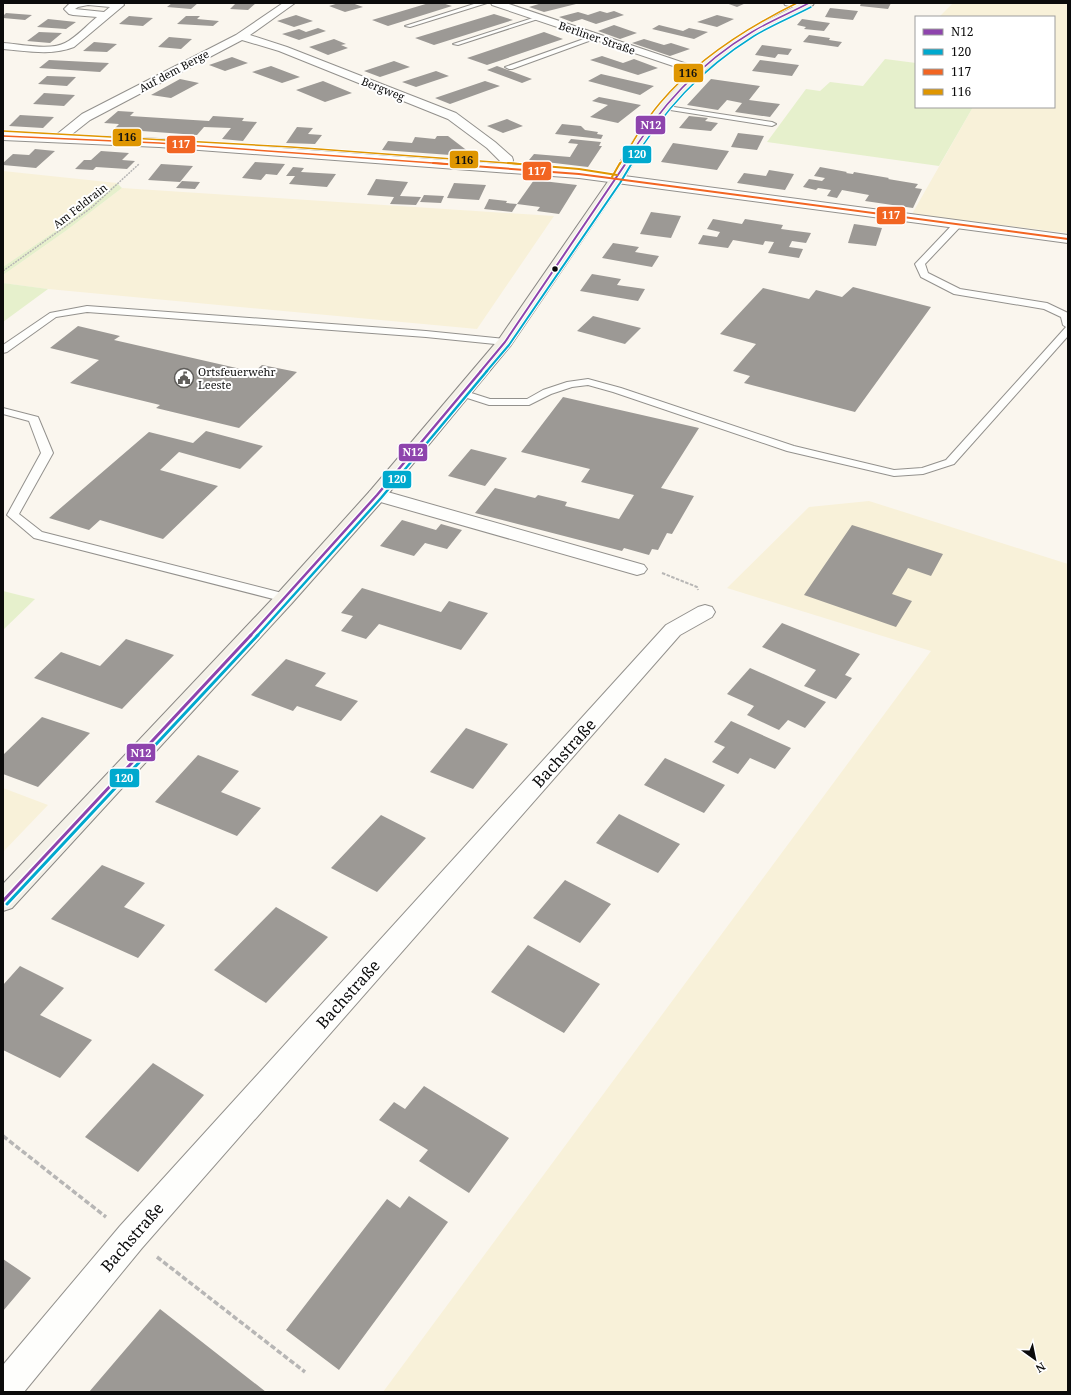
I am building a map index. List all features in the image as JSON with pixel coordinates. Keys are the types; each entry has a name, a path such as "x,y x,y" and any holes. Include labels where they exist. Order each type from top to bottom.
{"main road":[{"path":"3,900 285,598 377,495 505,342 664,107 698,71 752,32 805,4"}],"street":[{"path":"84,3 75,4 68,9 73,12 107,15"},
{"path":"3,46 51,50 70,45 119,5 91,3"},
{"name":"Auf dem Berge","path":"58,139 86,117 240,37 290,3"},
{"name":"Berliner Straße","path":"496,3 698,71"},
{"path":"789,3 805,4"},
{"name":"Bergweg","path":"240,37 245,37 283,49 452,116 491,145 507,160 505,168"},
{"path":"3,136 159,143 505,168 616,180 1068,239"},
{"path":"377,495 637,569"},
{"name":"Bachstraße","path":"3,1391 131,1237 674,630 705,612"}],"lane":[{"path":"408,26 484,3"},
{"path":"456,44 538,18"},
{"path":"509,67 595,37"},
{"path":"664,107 772,124"},
{"path":"957,225 920,264 924,276 957,292 1047,306 1065,315 1068,324"},
{"path":"3,350 53,315 87,309 418,333 505,342"},
{"path":"462,393 489,402 529,402 547,392 571,384 588,382 618,390 791,449 894,473 923,472 950,462 1068,330"},
{"path":"3,411 34,419 47,453 12,515 38,535 285,598"}],"path":[{"name":"Am Feldrain","path":"3,271 61,231 120,184 159,143"},
{"path":"637,569 662,573 697,587 705,612"}],"shaded area":[{"path":"953,3 1068,3 1068,233 912,214 972,108 1055,108 1055,16 940,16"},
{"path":"3,171 117,183 57,230 3,267"},
{"path":"122,188 554,216 477,329 48,289 3,283 3,275 67,230"},
{"path":"869,501 1068,564 1068,1392 383,1392 931,651 727,588 809,507"},
{"path":"3,788 48,805 3,852"}],"green space":[{"path":"885,59 915,63 915,108 972,108 939,166 767,142 806,89 820,91 830,82 863,86"},
{"path":"117,183 122,188 67,230 3,275 3,267 57,230"},
{"path":"3,283 48,289 3,322"},
{"path":"3,591 35,599 3,630"}],"building":[{"path":"172,3 198,3 191,9 167,7"},
{"path":"236,3 256,3 248,10 230,9"},
{"path":"339,3 352,3 363,7 345,12 329,6"},
{"path":"429,3 442,3 452,6 388,26 372,20"},
{"path":"542,3 580,3 544,12 529,7"},
{"path":"726,3 746,3 737,7"},
{"path":"861,3 891,3 888,9 860,6"},
{"path":"830,8 858,11 853,20 825,17"},
{"path":"600,11 607,13 614,11 624,15 596,24 582,19 572,22 559,17 578,12 588,15"},
{"path":"6,13 32,15 25,20 3,18"},
{"path":"494,14 513,20 434,45 415,38"},
{"path":"296,15 313,21 294,27 277,21"},
{"path":"717,15 734,19 717,27 697,22"},
{"path":"129,16 153,18 143,26 119,24"},
{"path":"186,16 200,16 197,19 219,21 213,26 177,24"},
{"path":"48,19 76,22 66,29 37,27"},
{"path":"802,19 830,23 824,31 804,29 806,27 797,25"},
{"path":"614,25 637,33 620,39 598,31"},
{"path":"659,25 683,31 689,28 708,32 694,39 652,29"},
{"path":"318,28 326,31 299,40 282,34 299,29 306,32"},
{"path":"39,32 62,33 50,43 27,41"},
{"path":"544,32 563,39 487,65 467,58"},
{"path":"809,35 830,38 829,40 842,42 838,47 803,42"},
{"path":"169,37 192,39 181,49 158,47"},
{"path":"334,39 346,44 341,45 348,48 328,55 309,47"},
{"path":"644,39 664,45 671,43 690,49 670,56 632,43"},
{"path":"94,42 117,44 107,52 83,51"},
{"path":"762,45 792,49 788,55 778,54 775,58 755,55"},
{"path":"602,56 623,63 634,59 658,68 638,75 590,60"},
{"path":"232,57 248,63 225,71 209,65"},
{"path":"49,60 109,63 100,72 39,68"},
{"path":"760,60 799,65 792,76 752,71"},
{"path":"394,61 410,67 380,77 364,71"},
{"path":"271,66 300,77 282,83 252,72"},
{"path":"497,66 532,79 522,83 487,70"},
{"path":"436,71 449,76 416,87 402,82"},
{"path":"601,74 654,86 640,95 588,81"},
{"path":"47,76 76,77 67,86 38,84"},
{"path":"180,79 199,83 171,98 151,95"},
{"path":"711,79 760,86 749,100 780,104 770,117 735,112 742,103 727,100 718,110 687,105"},
{"path":"323,81 352,93 325,102 296,90"},
{"path":"485,81 500,86 450,104 435,98"},
{"path":"44,93 75,95 64,106 33,104"},
{"path":"599,97 641,105 618,123 590,117 608,105 592,101"},
{"path":"118,111 134,112 130,116 209,121 213,116 244,118 242,121 257,122 243,141 222,139 231,128 204,127 197,135 114,129 119,124 104,123"},
{"path":"20,115 54,117 43,128 9,126"},
{"path":"689,116 708,118 705,121 718,123 711,131 679,128"},
{"path":"507,119 523,126 503,133 487,126"},
{"path":"562,124 581,126 585,130 598,132 597,134 603,135 601,139 555,134"},
{"path":"297,127 313,128 308,134 322,135 315,144 286,143"},
{"path":"738,133 764,136 757,150 731,147"},
{"path":"437,136 448,136 469,152 464,156 382,150 388,141 412,143 415,137 435,139"},
{"path":"571,139 601,142 599,146 602,146 588,167 529,160 534,154 570,157 578,144 568,143"},
{"path":"673,143 729,151 717,170 661,162"},
{"path":"35,149 55,151 36,168 3,165 3,163 13,154 29,155"},
{"path":"101,151 129,153 122,160 135,161 127,169 96,167 93,170 75,169 84,160 91,160"},
{"path":"255,162 285,164 277,175 266,174 261,180 242,178"},
{"path":"161,164 193,166 180,182 148,180"},
{"path":"293,167 304,168 301,172 336,174 327,187 289,184 295,176 286,176"},
{"path":"820,167 847,172 846,173 853,174 854,172 918,184 915,188 922,189 913,208 865,201 869,195 842,190 837,198 827,196 831,190 818,188 816,190 803,187 809,179 822,181 825,178 814,176"},
{"path":"769,170 794,174 785,190 737,183 744,173 766,176"},
{"path":"376,179 408,182 400,196 421,197 416,205 390,204 394,197 367,195"},
{"path":"534,180 577,185 559,214 537,211 540,207 517,204"},
{"path":"182,181 200,182 195,189 176,188"},
{"path":"454,183 486,185 479,200 447,198"},
{"path":"424,195 444,196 441,203 420,202"},
{"path":"489,199 517,204 512,212 484,209"},
{"path":"651,212 681,216 671,238 640,234"},
{"path":"713,219 742,224 745,219 783,225 781,229 811,233 806,243 792,241 789,247 803,249 799,258 768,253 774,242 765,241 763,245 733,240 728,248 698,244 703,235 717,237 720,232 707,229"},
{"path":"854,224 882,228 876,246 848,243"},
{"path":"613,243 639,247 635,252 659,256 652,267 602,258"},
{"path":"592,274 621,279 617,285 645,289 638,301 580,291"},
{"path":"853,287 931,307 855,412 744,383 750,376 733,371 756,344 720,334 763,288 809,299 816,290 842,297"},
{"path":"593,316 641,328 625,344 577,331"},
{"name":"Ortsfeuerwehr Leeste","path":"78,326 120,336 114,340 254,372 262,365 297,372 239,428 156,408 160,405 70,383 99,360 50,348"},
{"path":"563,397 699,428 661,488 694,496 672,534 667,533 658,550 652,549 649,555 624,548 622,551 475,513 495,488 535,498 538,495 567,502 565,506 619,519 634,495 581,482 590,469 521,452"},
{"path":"206,431 263,446 240,469 179,452 160,470 218,486 163,539 100,520 89,530 49,518 149,432 193,443"},
{"path":"471,449 507,458 485,486 448,476"},
{"path":"402,520 436,530 441,524 462,530 447,549 425,543 414,556 380,546"},
{"path":"852,525 943,554 931,576 908,568 892,594 912,601 896,627 804,595"},
{"path":"362,588 441,612 449,601 488,613 461,650 379,624 366,639 341,631 353,616 341,613"},
{"path":"782,623 860,654 845,675 852,678 836,699 804,686 816,670 762,647"},
{"path":"126,639 174,655 122,709 34,678 61,652 100,666"},
{"path":"286,659 326,673 315,686 358,701 341,721 297,706 293,711 251,695"},
{"path":"750,668 826,702 805,728 788,720 779,730 747,715 754,706 727,694"},
{"path":"42,717 90,733 38,787 3,774 3,755"},
{"path":"731,721 791,748 775,769 750,758 738,774 712,762 725,747 714,742"},
{"path":"466,728 508,744 473,789 430,772"},
{"path":"198,755 239,771 221,792 261,808 237,836 155,802"},
{"path":"665,758 725,785 704,813 644,785"},
{"path":"619,814 680,844 658,873 596,843"},
{"path":"381,815 426,838 377,892 331,868"},
{"path":"102,865 145,883 124,907 165,925 138,958 51,919"},
{"path":"565,880 611,904 580,943 533,918"},
{"path":"276,907 328,937 266,1003 214,970"},
{"path":"528,945 600,984 564,1033 491,992"},
{"path":"20,966 64,988 40,1015 92,1040 60,1078 3,1050 3,985"},
{"path":"153,1063 204,1095 138,1172 85,1137"},
{"path":"424,1086 509,1138 469,1193 419,1161 428,1150 379,1120 394,1102 405,1109"},
{"path":"409,1196 448,1222 339,1370 286,1330 387,1199 400,1208"},
{"path":"3,1259 31,1278 3,1311"},
{"path":"160,1309 266,1392 89,1392"}],"transit line":[{"name":"116","path":"612,177 634,139 653,112 689,72 706,58 741,34 778,12 797,3"},
{"name":"N12","path":"3,901 285,598 377,495 505,342 616,180 641,138 664,107 698,71 716,57 752,32 809,3"},
{"name":"120","path":"7,904 289,601 381,498 509,345 620,183 645,141 668,110 701,75 719,61 755,36 811,7"},
{"name":"116","path":"3,131 147,138 363,152 579,169 617,175"},
{"name":"117","path":"3,136 159,143 579,174 1068,239"}],"place":[{"name":"Ortsfeuerwehr Leeste","path":"184,378"}]}
